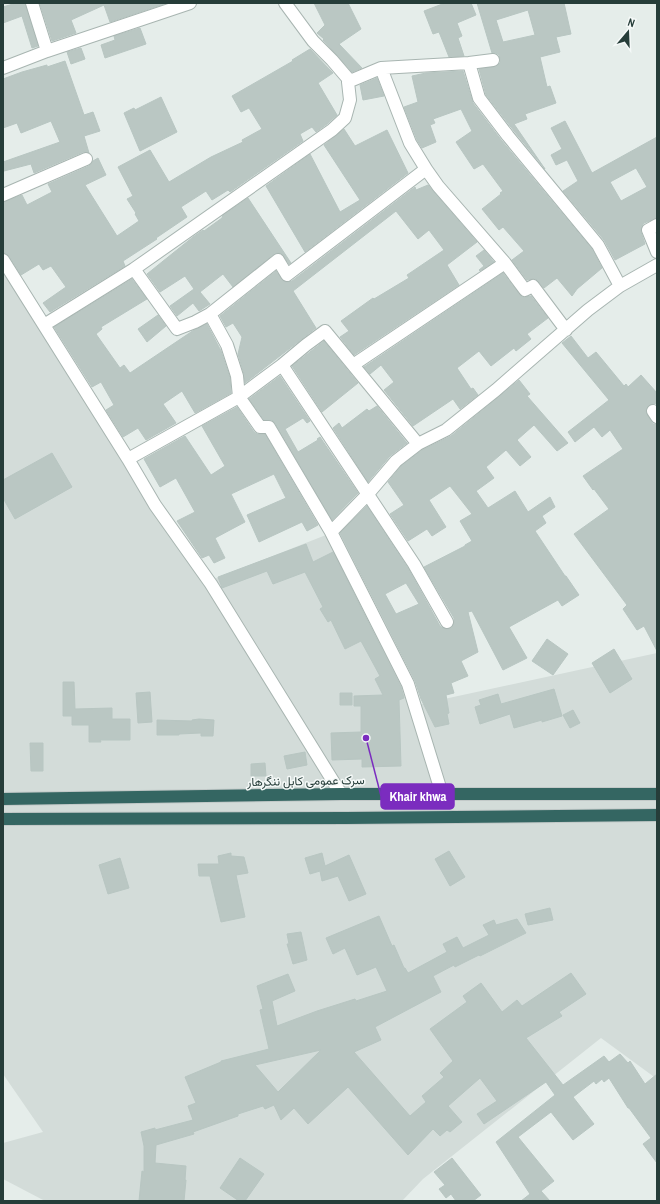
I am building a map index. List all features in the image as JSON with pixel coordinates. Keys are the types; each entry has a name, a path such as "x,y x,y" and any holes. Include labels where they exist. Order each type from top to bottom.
{"highway":[{"name":"سرک عمومی کابل ننگرهار","path":"3,799 342,794 657,794"},
{"path":"3,819 657,816"}],"street":[{"path":"32,3 47,51"},
{"path":"3,68 47,51 190,3"},
{"path":"285,3 312,41 332,60 350,81"},
{"path":"44,325 134,269 332,130 345,118 350,100 348,82 381,68 469,63 493,60"},
{"path":"469,63 480,98 508,136 598,245 620,286"},
{"path":"381,68 410,143 438,186 506,263 526,290 533,286 566,330"},
{"path":"3,194 86,159"},
{"path":"134,269 177,329 210,314 278,260 287,275 426,169"},
{"path":"657,225 648,230 657,252"},
{"path":"3,260 128,459 155,505 211,584 342,794"},
{"path":"353,366 506,263"},
{"path":"331,532 367,495 396,461 418,444 446,430 496,390 588,310 620,286 657,264"},
{"path":"210,314 227,345 237,376 239,397 260,427 269,427 331,532 408,684 442,794"},
{"path":"128,459 239,397 326,331 418,444"},
{"path":"282,365 414,564 448,622"}],"shaded area":[{"path":"3,245 119,450 204,583 326,535 421,704 657,653 657,1079 601,1038 423,1179 402,1201 45,1201 3,1179 3,1143 43,1132 3,1074"}],"building":[{"path":"16,3 25,3 38,46 32,48 22,16 3,23 3,7"},
{"path":"314,3 348,3 361,29 339,44 362,68 352,72 323,40 324,39 317,33 325,25"},
{"path":"445,3 471,3 476,15 457,23 462,36 458,38 464,56 449,57 439,32 433,34 424,11"},
{"path":"477,3 564,3 571,34 556,37 560,52 540,57 547,87 550,86 556,103 525,114 527,119 514,124 545,169 486,95 479,69 497,66 500,63 499,55 492,53","holes":["528,10 535,35 503,42 496,20"]},
{"path":"40,4 164,4 110,22 104,5 71,20 76,33 52,41"},
{"path":"140,28 146,44 105,58 101,45 115,40 114,36"},
{"path":"81,48 85,59 71,64 67,52"},
{"path":"310,49 333,73 318,83 337,115 316,132 312,127 300,134 303,141 230,192 228,190 212,200 206,191 181,207 187,217 123,261 125,266 50,312 43,303 66,287 51,266 43,270 39,264 21,275 9,256 3,253 3,202 22,195 27,205 52,192 48,184 89,166 98,158 106,175 85,185 117,236 139,221 127,199 133,196 118,167 150,150 169,182 211,157 243,142 242,140 262,129 249,108 241,112 232,96 293,61 292,60"},
{"path":"65,61 84,115 93,112 100,131 84,136 89,153 83,152 34,173 31,164 4,171 3,162 60,142 51,121 21,133 17,123 3,128 3,79 22,72 47,65 47,67"},
{"path":"463,71 473,103 502,141 592,249 602,268 577,289 572,296 557,278 544,288 536,279 527,280 512,260 524,251 503,227 499,230 482,209 503,191 483,164 474,169 456,142 472,131 461,109 433,119 435,123 430,125 436,142 422,148 417,140 404,107 418,102 412,76 426,73"},
{"path":"377,78 384,96 363,100 360,85"},
{"path":"161,97 177,132 140,151 124,113 134,108 135,110"},
{"path":"565,121 592,173 657,137 657,218 644,223 642,226 641,232 645,244 615,260 604,240 563,191 578,181 567,160 556,165 551,155 562,149 551,128","holes":["636,168 647,187 621,201 610,182"]},
{"path":"344,129 355,146 387,130 408,173 305,252 266,186 310,154 340,212 360,200 324,145"},
{"path":"428,185 477,242 447,265 459,285 354,355 340,337 349,331 341,321 373,298 374,299 409,278 407,275 444,250 429,230 418,239 396,211 293,291 316,328 245,383 238,354 242,337 233,323 226,327 220,316 276,271 283,281 292,281 415,187 416,190"},
{"path":"248,198 291,263 289,264 282,254 274,254 233,287 223,274 200,292 210,304 199,311 193,303 177,316 170,306 194,289 185,276 160,292 147,274 193,237 203,230 204,231 222,218 223,215"},
{"path":"484,250 494,262 480,271 479,270 484,266 476,256"},
{"path":"503,273 521,296 531,296 548,318 527,334 531,339 516,351 514,348 491,366 479,351 457,368 471,389 473,388 478,395 460,409 453,399 413,426 384,390 394,382 381,365 370,374 364,367"},
{"path":"132,279 147,299 101,327 102,329 96,334 120,368 124,365 130,373 194,330 207,324 221,351 230,378 231,393 195,413 182,391 163,404 176,423 146,440 138,428 123,437 106,410 114,405 101,382 92,387 54,327"},
{"path":"158,315 166,326 147,342 138,329"},
{"path":"571,336 588,358 596,352 624,386 626,384 628,387 641,375 657,393 657,403 649,405 646,411 653,424 657,424 657,651 644,626 637,630 623,609 627,605 574,534 609,509 583,476 623,449 610,430 602,437 594,427 575,442 568,432 609,400 562,343"},
{"path":"324,341 358,383 322,412 292,366"},
{"path":"280,376 310,421 307,423 303,418 285,429 298,452 318,440 317,439 320,437 358,493 332,520 275,423 272,420 264,420 249,399"},
{"path":"519,380 530,394 527,396 568,443 557,451 534,425 517,440 531,457 520,466 506,450 486,467 494,478 476,491 488,508 515,491 528,512 550,497 555,507 542,516 546,523 535,531 579,595 562,606 558,600 509,627 527,658 503,670 472,611 468,612 478,652 461,661 468,676 451,683 454,693 446,695 449,724 435,727 421,699 415,681 340,533 367,506 408,568 440,626 447,629 451,628 454,618 424,567 472,541 460,521 472,514 450,486 429,500 446,527 432,536 427,529 408,541 390,514 404,505 388,482 401,466 422,450 451,436","holes":["406,583 419,604 396,614 385,594"]},
{"path":"377,406 407,443 390,456 368,482 333,428 339,423 342,428 367,409 369,411"},
{"path":"237,407 254,432 257,434 265,434 318,525 307,531 302,522 259,542 247,515 286,498 274,474 231,494 245,522 215,538 225,558 214,563 209,555 202,558 177,521 195,512 176,478 160,487 144,459 185,436 211,475 225,466 202,426"},
{"path":"52,453 72,487 15,519 3,498 3,480"},
{"path":"306,544 313,562 333,552 401,687 404,698 399,700 401,766 362,767 362,759 332,760 331,733 361,732 361,706 354,706 354,696 383,695 375,679 380,676 361,641 345,649 331,620 328,622 320,609 323,607 305,572 273,584 267,571 222,588 218,577"},
{"path":"547,639 568,654 553,675 532,661"},
{"path":"614,649 632,679 610,693 592,663"},
{"path":"63,682 74,682 75,709 112,708 112,719 130,719 130,740 100,740 101,742 89,742 89,725 72,725 72,716 63,716"},
{"path":"554,689 562,716 514,728 510,714 480,724 475,707 481,705 479,700 498,694 501,704"},
{"path":"150,692 152,722 138,723 136,693"},
{"path":"340,693 352,693 352,705 340,705"},
{"path":"573,710 580,723 570,728 563,715"},
{"path":"199,719 214,720 213,736 201,736 201,733 157,735 157,720 192,721"},
{"path":"30,743 43,743 43,771 31,771"},
{"path":"305,752 307,765 287,769 284,756"},
{"path":"265,763 266,776 251,776 251,764"},
{"path":"449,851 465,877 450,886 435,859"},
{"path":"231,853 231,856 244,857 248,873 236,875 245,917 221,922 210,876 199,876 198,864 219,864 218,856"},
{"path":"322,853 325,866 349,855 366,894 349,901 338,876 322,881 320,871 310,874 305,858"},
{"path":"120,858 129,888 108,894 99,865"},
{"path":"550,908 553,920 528,925 525,914"},
{"path":"379,916 392,946 394,945 404,968 408,973 447,952 443,944 457,937 463,948 489,935 483,925 494,920 496,925 517,919 526,933 480,956 479,955 455,967 454,965 433,976 441,992 375,1027 381,1040 354,1052 410,1116 426,1102 422,1096 444,1077 440,1073 453,1061 430,1029 467,1002 463,996 481,983 502,1012 517,1000 522,1006 571,973 586,994 559,1012 562,1016 526,1038 563,1085 604,1056 609,1062 620,1054 628,1063 630,1061 645,1084 657,1074 657,1163 643,1144 651,1138 628,1108 609,1078 604,1082 602,1079 596,1084 594,1081 573,1097 594,1124 573,1140 551,1112 518,1137 554,1181 541,1191 550,1201 521,1201 530,1194 496,1142 555,1095 546,1082 484,1124 477,1114 497,1101 480,1078 448,1106 462,1122 450,1132 447,1130 440,1136 433,1129 408,1155 348,1087 308,1124 294,1108 281,1120 274,1105 265,1109 263,1106 238,1114 238,1116 193,1132 194,1134 156,1145 155,1163 186,1166 184,1201 139,1201 142,1171 144,1172 144,1146 141,1132 193,1120 188,1106 196,1103 185,1077 221,1061 269,1049 260,1010 263,1009 257,986 288,974 295,991 272,1001 277,1026 317,1011 387,991 376,967 357,975 345,948 333,954 326,938","holes":["321,1050 278,1092 255,1065"]},
{"path":"301,932 307,960 293,964 287,944 289,944 287,934"},
{"path":"240,1158 264,1174 245,1201 239,1201 220,1188"},
{"path":"452,1158 481,1195 473,1201 456,1201 451,1194 446,1198 439,1189 445,1185 434,1172"}],"place":[{"name":"Khair khwa","path":"366,738"}]}
